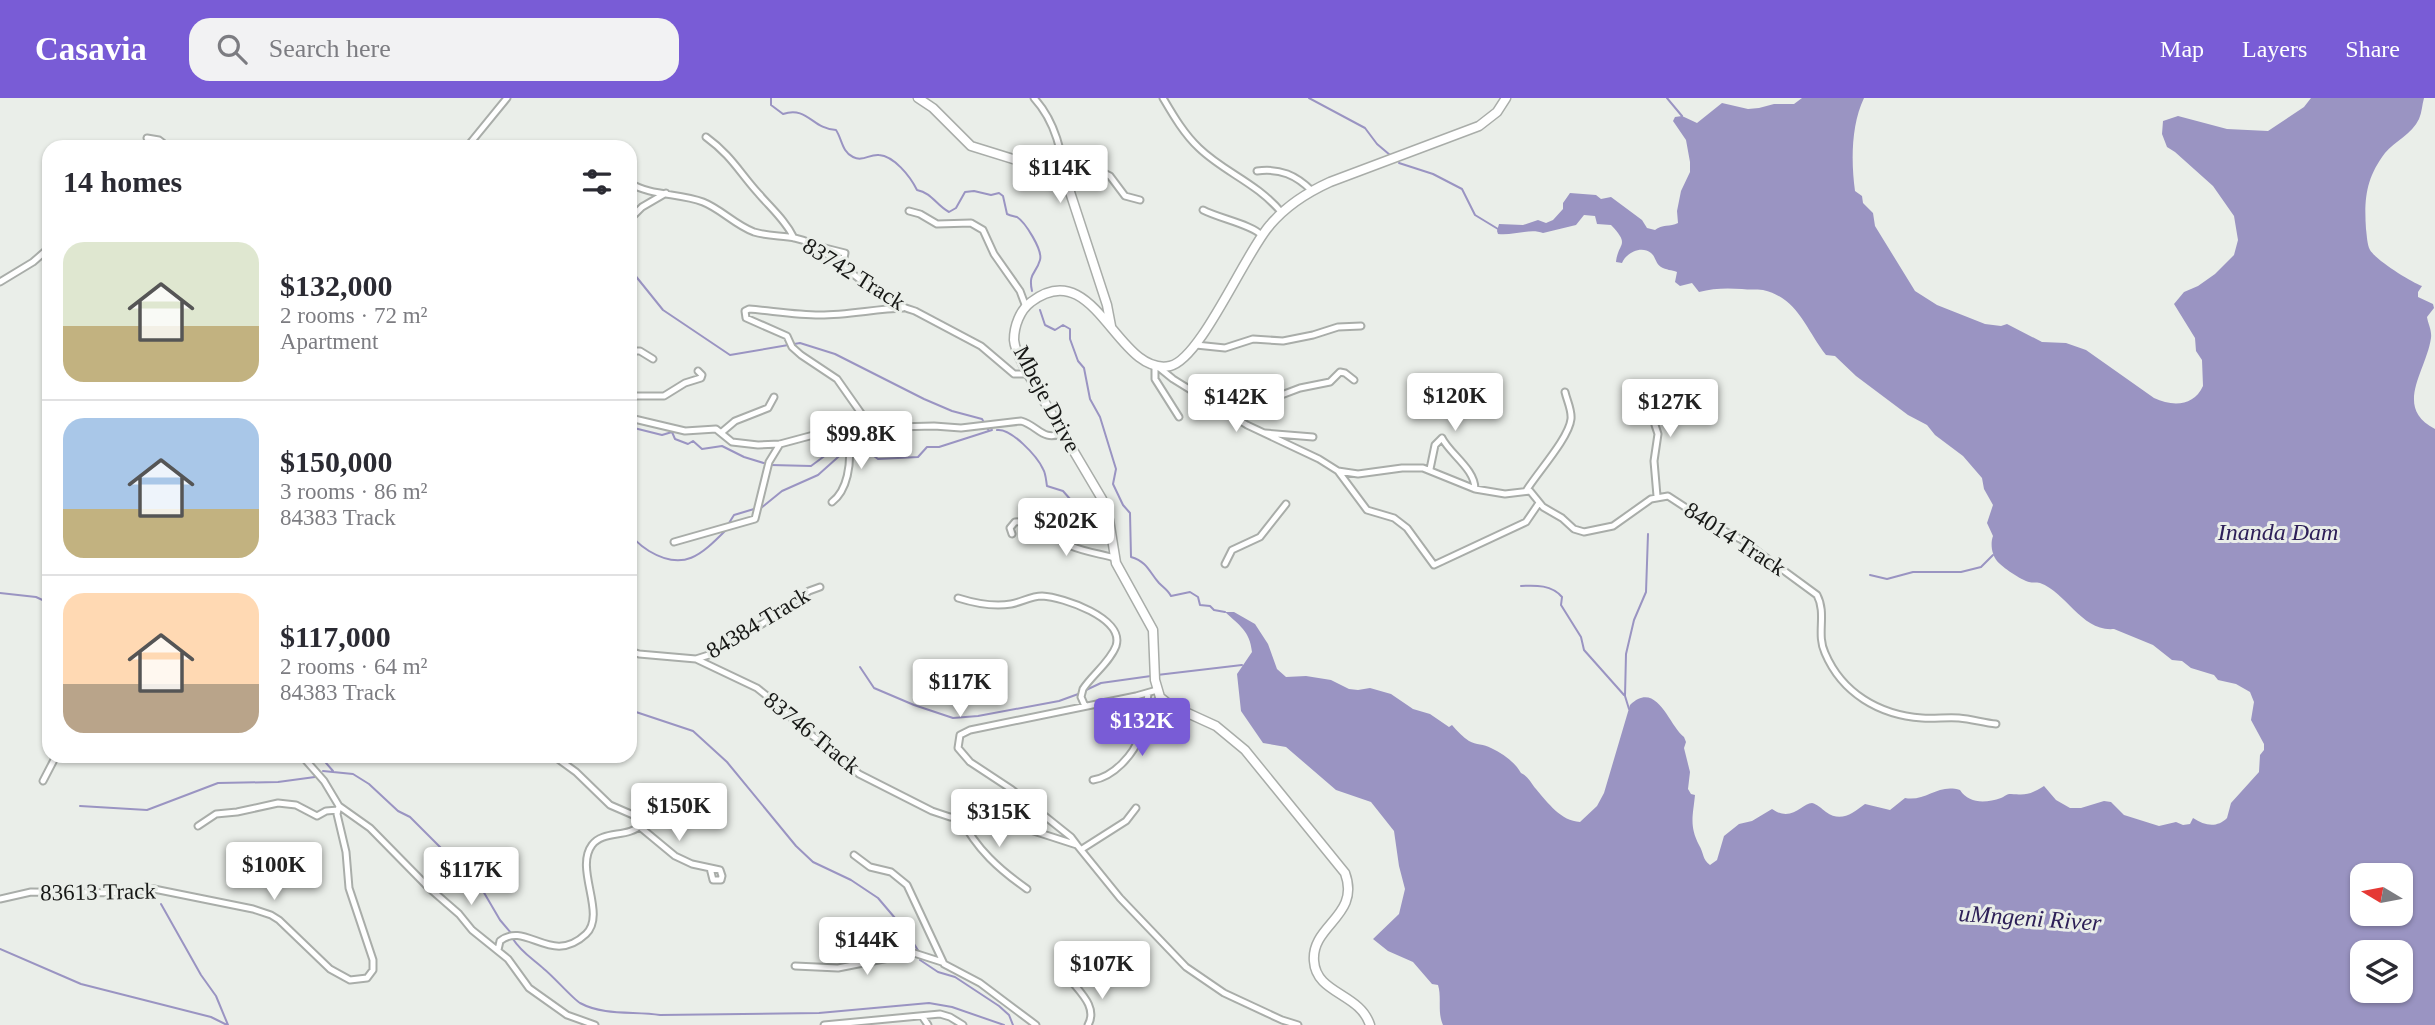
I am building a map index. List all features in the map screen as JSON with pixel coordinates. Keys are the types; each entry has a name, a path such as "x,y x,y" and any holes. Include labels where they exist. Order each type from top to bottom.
{"street":[{"path":"473,140 507,98"},
{"path":"918,98 933,108 971,146 1042,168 1068,187"},
{"path":"1034,98 1053,125 1068,187 1107,305 1111,326"},
{"path":"1163,98 1172,115 1198,147 1259,189 1282,213"},
{"path":"1156,366 1178,363 1196,345 1261,235 1282,213 1312,191 1345,176 1470,130 1492,117 1506,98"},
{"path":"706,137 728,155 794,238"},
{"path":"147,138 159,140"},
{"path":"1257,171 1288,173 1312,191"},
{"path":"1068,187 1104,173 1110,176 1125,196 1140,200"},
{"name":"83742 Track","path":"637,186 703,202 753,231 794,238 813,245 904,308 915,311 981,346 1014,374 1028,374"},
{"path":"637,212 666,193"},
{"path":"1203,210 1256,229 1261,235"},
{"path":"909,211 940,225 971,223 983,230 994,254 1020,290 1026,307 1035,299 1049,293 1069,293 1089,303 1135,354 1261,432 1319,459 1338,471 1367,510 1394,518 1407,528 1434,565 1526,522 1539,503"},
{"path":"813,245 845,253 844,258 834,260"},
{"path":"0,282 42,254"},
{"name":"Mbeje Drive","path":"1026,307 1018,320 1014,340 1028,374 1102,499 1109,520 1115,558 1126,584 1153,630 1159,693"},
{"path":"878,428 863,416 837,379 792,347 787,336 746,318 745,314 749,309 781,314 821,315 904,308"},
{"path":"1196,345 1225,348 1253,339 1283,341 1338,327 1361,326"},
{"path":"637,351 653,359"},
{"path":"1156,366 1155,379 1179,417"},
{"path":"637,397 656,398 667,395 685,383 701,378 702,375 698,371"},
{"path":"1231,414 1300,388 1330,382 1340,372 1354,380"},
{"path":"1338,471 1358,474 1402,468 1430,469 1475,489 1505,494 1527,491 1560,444 1569,426 1571,412 1565,392"},
{"path":"1657,496 1654,461 1658,434 1655,425 1660,410 1674,396 1704,410"},
{"path":"722,432 735,421 768,408 774,397"},
{"path":"637,420 691,432 712,429 722,432 728,440 737,443 780,444 821,433 934,426 961,428 1021,421 1046,436 1063,433"},
{"path":"832,502 840,495 845,482 850,460 849,445 873,434 878,428"},
{"path":"1261,432 1313,437"},
{"path":"1430,469 1435,445 1442,438 1446,447 1471,474 1475,489"},
{"path":"674,542 755,519 769,462 780,444"},
{"name":"84014 Track","path":"1527,491 1574,529 1591,532 1622,522 1657,496 1665,495 1674,499 1715,527 1736,536 1817,595 1822,606 1821,642 1826,656 1840,678 1867,703 1898,715 1956,718 1996,724"},
{"path":"1224,564 1232,551 1260,537 1286,504"},
{"path":"1012,534 1012,524 1022,522 1047,529 1072,546 1115,558"},
{"name":"84384 Track","path":"696,659 715,653 729,641 762,624 820,587"},
{"path":"957,598 1005,605 1045,596 1083,608 1109,623 1116,634 1116,645 1083,689 1081,697 1085,706"},
{"name":"83746 Track","path":"637,653 696,659 765,694 803,730 836,753 859,774 932,811 961,818 1007,823 1080,847"},
{"path":"1159,693 970,730 960,735 957,744 970,762 1012,789 1071,837 1120,898 1186,967 1224,993 1270,1016 1298,1025"},
{"path":"1145,715 1159,693"},
{"path":"1159,693 1170,705 1216,726 1245,750 1288,806 1340,865 1348,881 1349,895 1341,912 1317,944 1315,966 1325,983 1358,1004 1370,1025"},
{"path":"1093,780 1106,777 1130,753 1139,738 1148,694"},
{"path":"43,781 52,763"},
{"path":"308,763 324,781 338,808 370,828 428,887 459,914 472,930 513,964 529,988 567,1015 595,1025"},
{"path":"564,763 610,805 639,818 640,827 675,856 710,868"},
{"path":"198,826 216,814 237,813 278,803 296,805 317,816 338,808"},
{"name":"83613 Track","path":"0,899 31,892 127,893 151,888 254,909 279,920 343,978 360,980 367,978 373,970 373,961 349,888 338,808"},
{"path":"1080,847 1126,821 1136,808"},
{"path":"961,818 993,862 1027,888"},
{"path":"498,950 500,941 513,936 524,935 552,947 570,944 586,934 593,918 587,871 590,849 604,838 640,827"},
{"path":"854,855 870,867 895,874 907,885 942,962"},
{"path":"795,966 838,968 914,953 942,962 980,983 1036,1025"},
{"path":"1073,983 1091,1010 1092,1018 1088,1025"},
{"path":"824,1025 946,1015 963,1025"},
{"path":"922,1016 928,1025"}],"water":[{"name":"Inanda Dam","path":"1802,98 1864,98 1853,144 1855,191 1862,196 1863,203 1873,213 1875,226 1915,291 1937,305 1985,324 2007,324 2042,342 2066,343 2086,350 2154,398 2168,403 2182,403 2194,398 2203,386 2202,360 2196,351 2195,338 2174,304 2184,292 2215,274 2234,255 2238,240 2234,216 2213,186 2167,147 2162,134 2163,121 2178,116 2227,129 2268,131 2304,107 2311,98 2424,98 2416,124 2385,153 2374,171 2366,198 2365,218 2370,250 2394,271 2422,286 2418,297 2433,304 2434,308 2427,317 2431,338 2415,388 2414,400 2416,410 2423,420 2435,429 2435,1025 1443,1025 1438,985 1432,984 1413,962 1388,951 1373,939 1399,914 1405,889 1394,831 1371,802 1336,790 1286,747 1263,743 1241,711 1237,674 1252,652 1251,645 1243,629 1225,612 1234,612 1255,624 1268,644 1277,669 1286,677 1306,676 1331,680 1349,689 1370,688 1391,694 1413,709 1430,714 1449,727 1452,725 1469,741 1504,755 1555,810 1573,821 1580,822 1597,806 1604,793 1630,705 1639,698 1648,697 1662,707 1686,742 1684,748 1690,772 1688,789 1695,795 1692,820 1694,832 1704,858 1710,865 1717,860 1724,836 1739,824 1752,821 1772,809 1785,814 1812,803 1831,815 1842,817 1865,804 1890,810 1905,798 1912,799 1952,788 1960,790 1968,798 1984,801 2009,794 2028,794 2044,786 2056,800 2070,808 2081,808 2104,801 2111,802 2124,815 2159,826 2176,822 2190,824 2193,818 2215,825 2227,818 2231,803 2259,772 2264,744 2251,720 2254,702 2250,692 2236,684 2218,680 2214,675 2191,668 2182,661 2172,660 2153,645 2114,629 2093,624 2050,588 2026,581 2003,567 1993,553 1993,536 1987,523 1993,505 1984,489 1982,478 1963,456 1935,435 1927,425 1908,415 1856,376 1835,356 1826,355 1800,316 1785,300 1763,290 1726,288 1699,292 1692,283 1680,286 1675,282 1677,272 1661,267 1653,255 1643,250 1634,251 1622,263 1616,262 1622,241 1611,225 1597,224 1595,216 1584,215 1576,225 1543,233 1533,231 1498,234 1499,224 1523,225 1538,220 1546,223 1553,220 1563,209 1563,203 1570,193 1596,195 1601,199 1611,197 1642,220 1647,228 1655,230 1678,223 1677,211 1681,191 1690,172 1690,162 1686,140 1673,121 1675,117 1682,116 1697,123 1722,103 1748,109 1774,104 1794,104"}],"waterway":[{"path":"771,98 771,105 783,114 798,113 821,126 836,130 849,155 860,159 879,155 890,159 906,173 917,190 949,212 956,208 965,192 991,195 999,193 1003,196 1007,214 1017,217 1029,230 1039,250 1040,260 1032,277 1032,291"},
{"path":"1309,98 1365,128 1390,155"},
{"path":"1667,98 1682,116"},
{"path":"1399,163 1433,174 1462,189 1475,215 1498,229"},
{"path":"637,278 663,310 730,355 800,343 835,354 952,411 982,419 989,431"},
{"path":"1040,310 1045,325 1055,330 1063,325 1070,329 1070,339 1078,361 1084,368 1090,399 1100,417 1116,469 1113,484 1130,513 1131,557 1145,565 1171,596 1190,592 1198,597 1200,605 1225,612"},
{"path":"637,429 662,435 672,432 675,439 688,444 693,441 702,449 722,446 767,464"},
{"path":"853,445 863,448 878,459 918,457 927,447 939,447 992,430"},
{"path":"997,430 1009,433 1030,450 1044,471 1047,486 1063,491 1077,507 1075,524 1098,537"},
{"path":"771,465 811,466 838,446 848,444"},
{"path":"761,508 782,491 818,475 846,450"},
{"path":"729,523 734,515 754,509"},
{"path":"637,542 661,557 682,560 700,553 726,530"},
{"path":"1629,709 1625,696 1626,654 1634,620 1646,592 1648,534"},
{"path":"1870,575 1887,579 1913,572 1961,572 1981,567 1993,555"},
{"path":"1521,586 1549,588 1562,597 1561,605 1581,637 1584,650 1624,695"},
{"path":"0,593 42,600"},
{"path":"1157,675 1242,665"},
{"path":"860,667 874,688 953,718 1059,701 1081,693"},
{"path":"1086,690 1101,683 1151,676"},
{"path":"637,712 693,731 727,762 796,846 813,862 851,880 878,898 906,931 919,952"},
{"path":"326,763 333,771"},
{"path":"323,771 353,774 369,784 398,811 410,817 463,870 476,879 500,920 511,933"},
{"path":"80,806 147,810 218,783 278,782 315,777"},
{"path":"161,904 216,996 228,1025"},
{"path":"513,939 523,952 577,1001 599,1010 660,1015 819,1013 929,1003 952,1007 1004,1025"},
{"path":"0,949 81,984 211,1017 227,1025"},
{"path":"920,960 938,972 955,977 999,1006 1009,1015 1013,1025"}],"water label":[{"name":"uMngeni River","path":"2030,918"}]}
